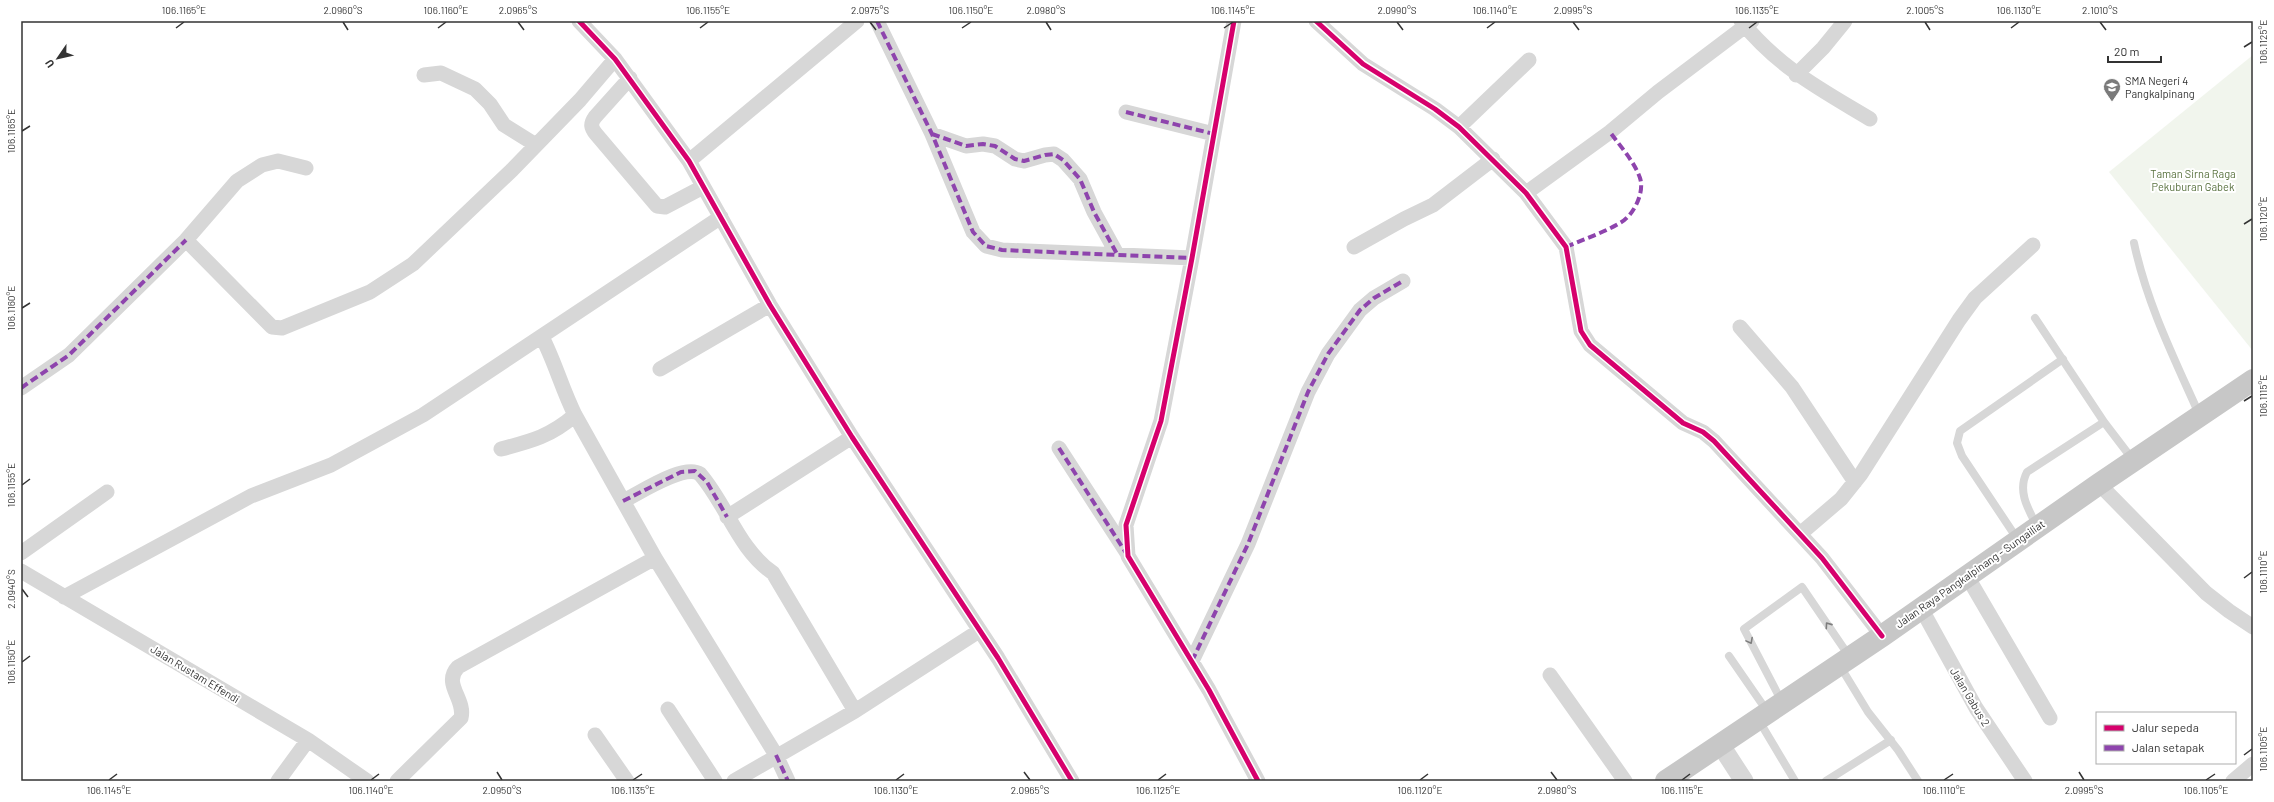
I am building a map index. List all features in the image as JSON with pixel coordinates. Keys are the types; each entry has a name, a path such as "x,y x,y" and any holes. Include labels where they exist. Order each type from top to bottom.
{"highway":[{"name":"Jalan Raya Pangkalpinang - Sungailiat","path":"1666,781 1844,660 1882,636 2099,484 2253,380"}],"street":[{"path":"688,161 857,21"},
{"path":"877,21 932,134 973,232 986,246 1002,250 1192,258"},
{"path":"1128,556 1126,525 1161,421 1192,258 1234,21"},
{"path":"1796,74 1823,48 1845,21"},
{"path":"582,22 616,58 688,161 770,305 852,437 998,658 1072,781"},
{"path":"1320,23 1363,64 1436,109 1459,127 1526,193 1566,247 1581,331 1590,345 1683,423 1709,436 1840,579 1882,636"},
{"path":"1526,193 1610,132 1746,23 1764,48 1796,74 1870,119"},
{"path":"186,240 268,324 277,328 282,328 345,304 390,280 439,240 536,145 616,58"},
{"path":"1459,127 1529,60"},
{"path":"424,75 441,73 475,89 490,104 504,125 536,145"},
{"path":"630,78 591,123 596,134 657,206 665,207 704,187"},
{"path":"1126,112 1214,134"},
{"path":"932,134 966,146 983,144 994,146 1015,159 1024,161 1044,155 1054,154 1063,160 1080,179 1094,212 1117,254"},
{"path":"1354,247 1404,219 1433,205 1493,159"},
{"path":"21,388 69,355 186,240 237,181 262,165 278,161 306,168"},
{"path":"64,597 251,496 331,465 423,415 721,217"},
{"path":"1800,534 1841,500 1855,482 1975,298 2033,245"},
{"path":"1192,661 1248,544 1308,392 1328,354 1360,310 1374,298 1403,282"},
{"path":"660,369 770,305"},
{"path":"1740,327 1798,396 1855,482"},
{"path":"542,337 553,358 565,394 575,415 655,558 776,755 788,781"},
{"path":"502,449 550,434 559,429 575,415"},
{"path":"727,517 852,437"},
{"path":"1059,448 1128,556 1192,661 1258,781"},
{"path":"624,501 681,472 695,470 707,482 727,517 755,557 773,573 855,711"},
{"path":"2099,484 2206,593 2229,612 2253,627"},
{"path":"21,553 108,492"},
{"path":"397,781 461,718 463,710 461,702 452,685 454,672 458,667 655,558"},
{"name":"Jalan Rustam Effendi","path":"21,571 308,740 367,781"},
{"path":"1967,576 2050,718"},
{"name":"Jalan Gabus 2","path":"1921,608 1976,708 2026,781"},
{"path":"734,781 776,755 855,711 979,631"},
{"path":"1550,675 1625,781"},
{"path":"668,709 715,781"},
{"path":"595,735 627,781"},
{"path":"278,781 308,740"},
{"path":"1720,744 1744,781"},
{"path":"2233,781 2253,764"}],"lane":[{"path":"2134,243 2140,269 2156,320 2200,416"},
{"path":"2035,318 2104,422 2134,461"},
{"path":"2018,540 1962,456 1957,443 1960,431 2063,359"},
{"path":"2037,527 2023,492 2022,480 2027,472 2104,422"},
{"path":"1795,781 1769,711 1744,629 1802,587 1844,660 1868,712 1891,740 1918,781"},
{"path":"1730,656 1769,711"},
{"path":"1826,781 1891,740"}],"green space":[{"name":"Taman Sirna Raga Pekuburan Gabek","path":"2253,55 2253,351 2109,172"}],"marked path":[{"path":"877,21 932,134 973,232 986,246 1002,250 1192,258"},
{"path":"1126,112 1214,134"},
{"path":"1566,247 1614,227 1625,220 1637,204 1641,190 1640,178 1631,160 1610,132"},
{"path":"932,134 966,146 983,144 995,146 1015,159 1024,161 1054,154 1063,160 1080,179 1094,212 1117,254"},
{"path":"21,388 69,355 186,240"},
{"path":"1192,661 1248,544 1308,392 1328,354 1360,310 1374,298 1403,281"},
{"path":"1059,448 1126,553"},
{"path":"623,501 681,472 695,471 707,482 727,517"},
{"path":"776,755 788,781"}],"cycle path":[{"path":"579,21 615,59 689,161 770,305 852,437 998,658 1072,781"},
{"path":"1234,21 1192,258 1161,421 1126,525 1128,556 1209,690 1258,781"},
{"path":"1316,21 1363,64 1435,109 1459,127 1526,193 1566,247 1581,331 1590,345 1683,423 1703,432 1714,441 1822,558 1882,636"}],"place":[{"name":"SMA Negeri 4 Pangkalpinang","path":"2112,102"}]}
